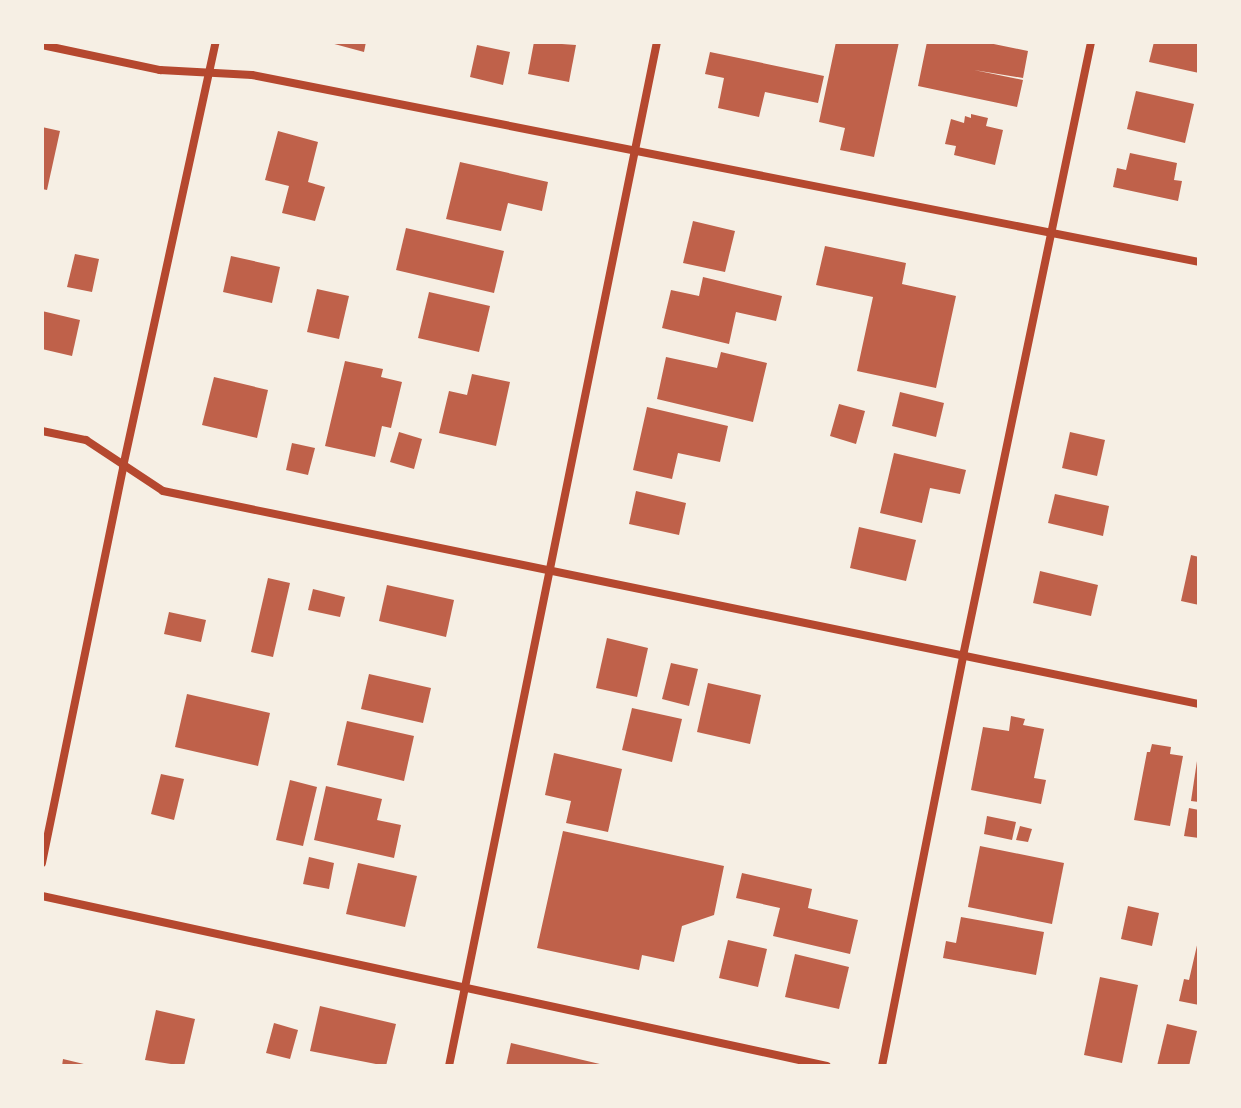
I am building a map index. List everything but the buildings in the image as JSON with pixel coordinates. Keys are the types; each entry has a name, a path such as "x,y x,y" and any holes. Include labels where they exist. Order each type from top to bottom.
{"street":[{"path":"42,863 123,467 216,42"},
{"path":"449,1066 657,42"},
{"path":"882,1066 963,656 1091,42"},
{"path":"42,45 160,70 252,75 1199,262"},
{"path":"42,431 86,440 163,491 1199,704"},
{"path":"42,808 53,811"},
{"path":"42,896 465,985 827,1066"}]}
